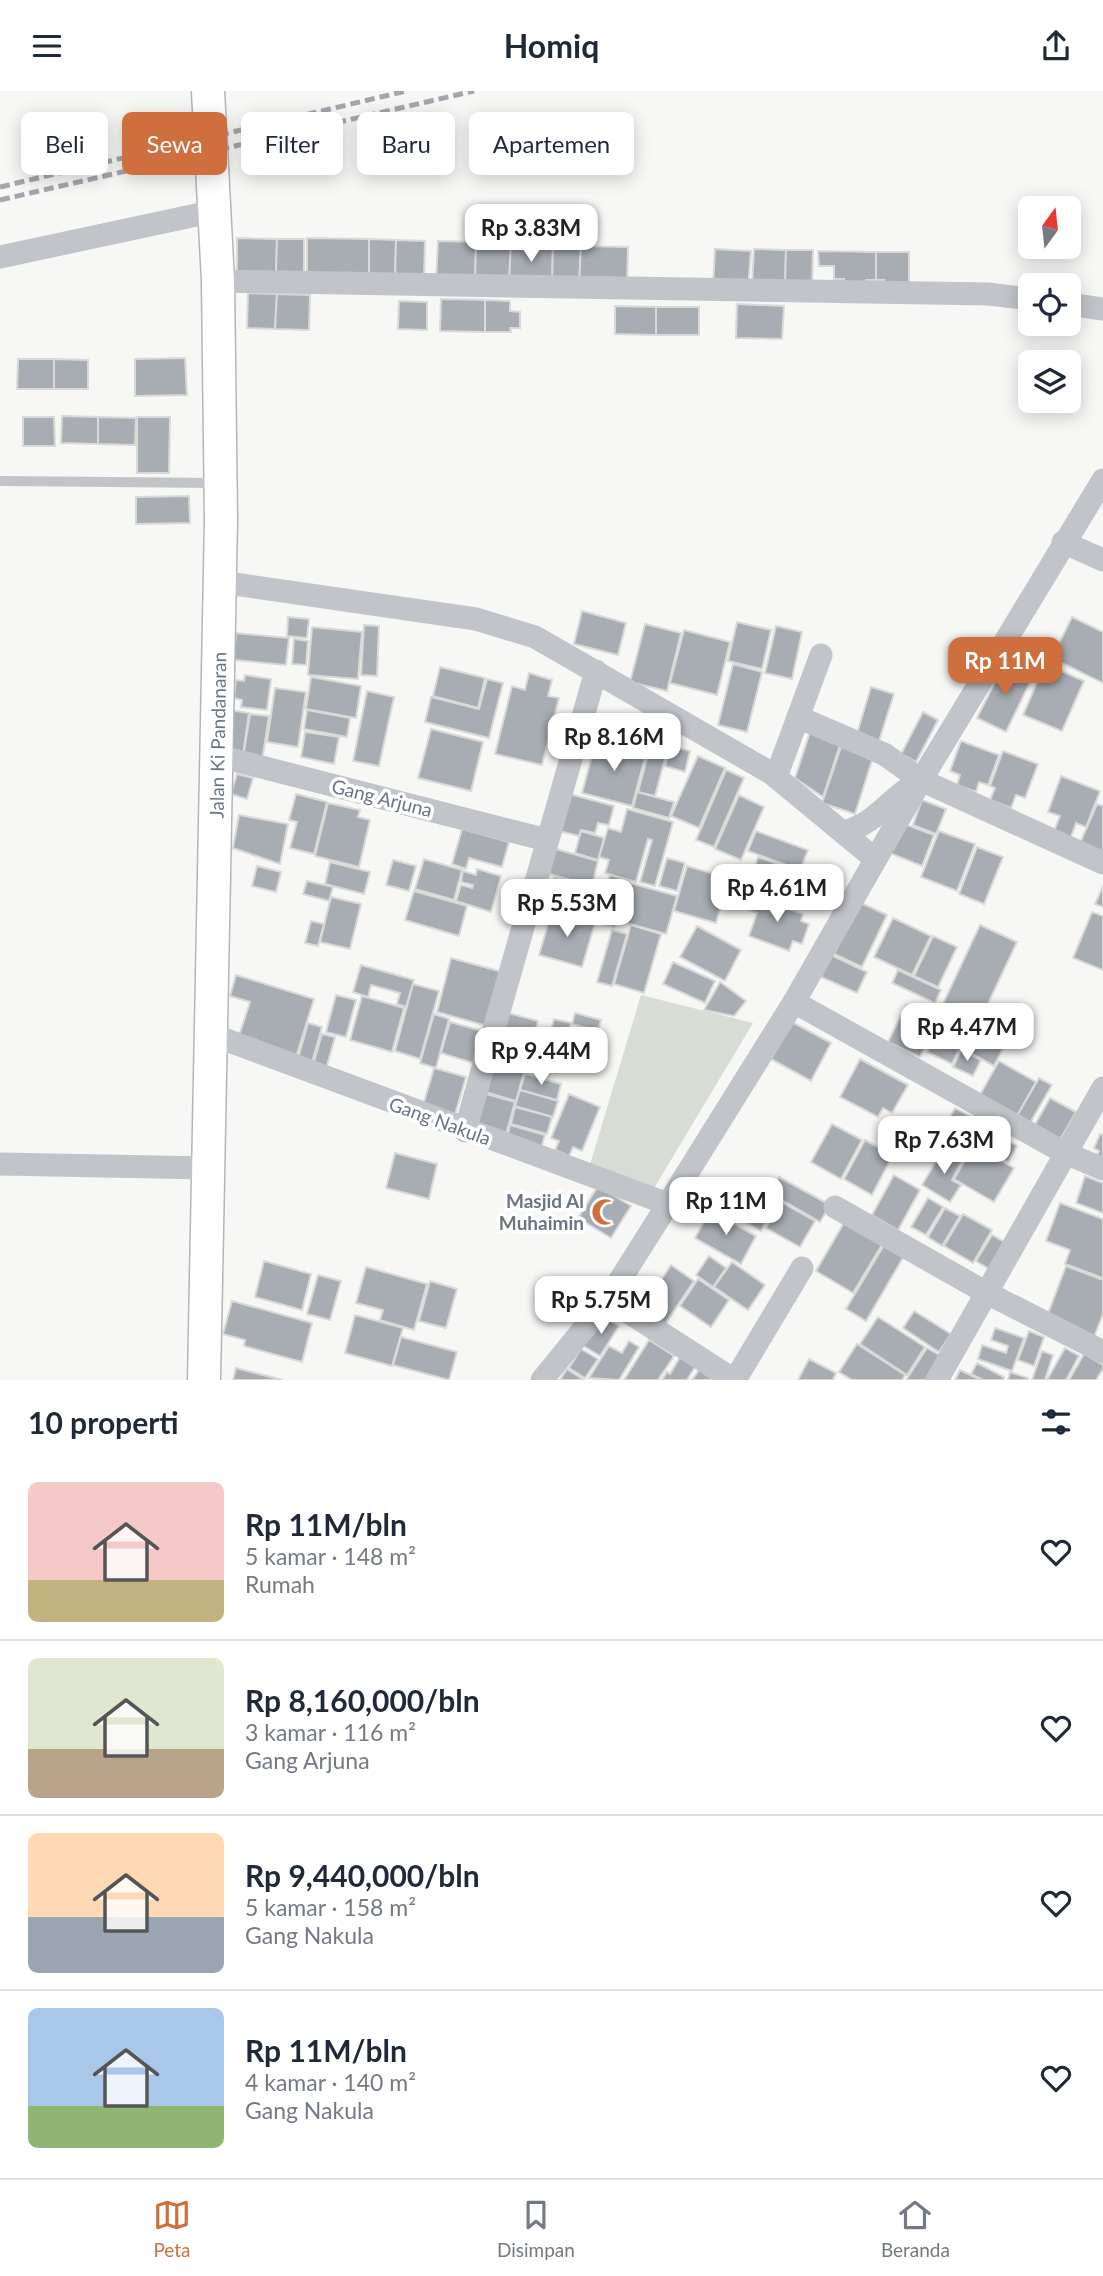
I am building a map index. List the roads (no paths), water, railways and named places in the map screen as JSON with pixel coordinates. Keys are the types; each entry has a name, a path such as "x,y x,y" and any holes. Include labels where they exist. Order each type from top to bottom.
{"main road":[{"name":"Jalan Ki Pandanaran","path":"204,1380 220,582 218,281 208,91"}],"street":[{"path":"0,257 215,211"},
{"path":"218,281 988,294 1018,297"},
{"path":"1081,306 1103,309"},
{"path":"542,1380 608,1299 794,1002 921,780 1103,480"},
{"path":"1063,542 1103,560"},
{"path":"220,582 476,619 535,637 776,777 875,859"},
{"path":"776,777 821,655"},
{"path":"465,1131 596,671"},
{"path":"798,717 884,754 921,780 1103,863"},
{"name":"Gang Arjuna","path":"218,756 547,840"},
{"path":"843,832 856,829 881,814 905,787 921,780"},
{"path":"794,1002 1065,1153 1103,1169"},
{"name":"Gang Nakula","path":"213,1035 465,1131 668,1203"},
{"path":"937,1380 985,1291 1103,1088"},
{"path":"0,1164 209,1168"},
{"path":"835,1207 985,1291 1103,1352"},
{"path":"608,1299 735,1380 802,1268"}],"lane":[{"path":"0,481 219,483"}],"railway":[{"path":"0,187 406,91"},
{"path":"0,200 474,91"}],"place":[{"name":"Masjid Al Muhaimin","path":"605,1212"}]}
